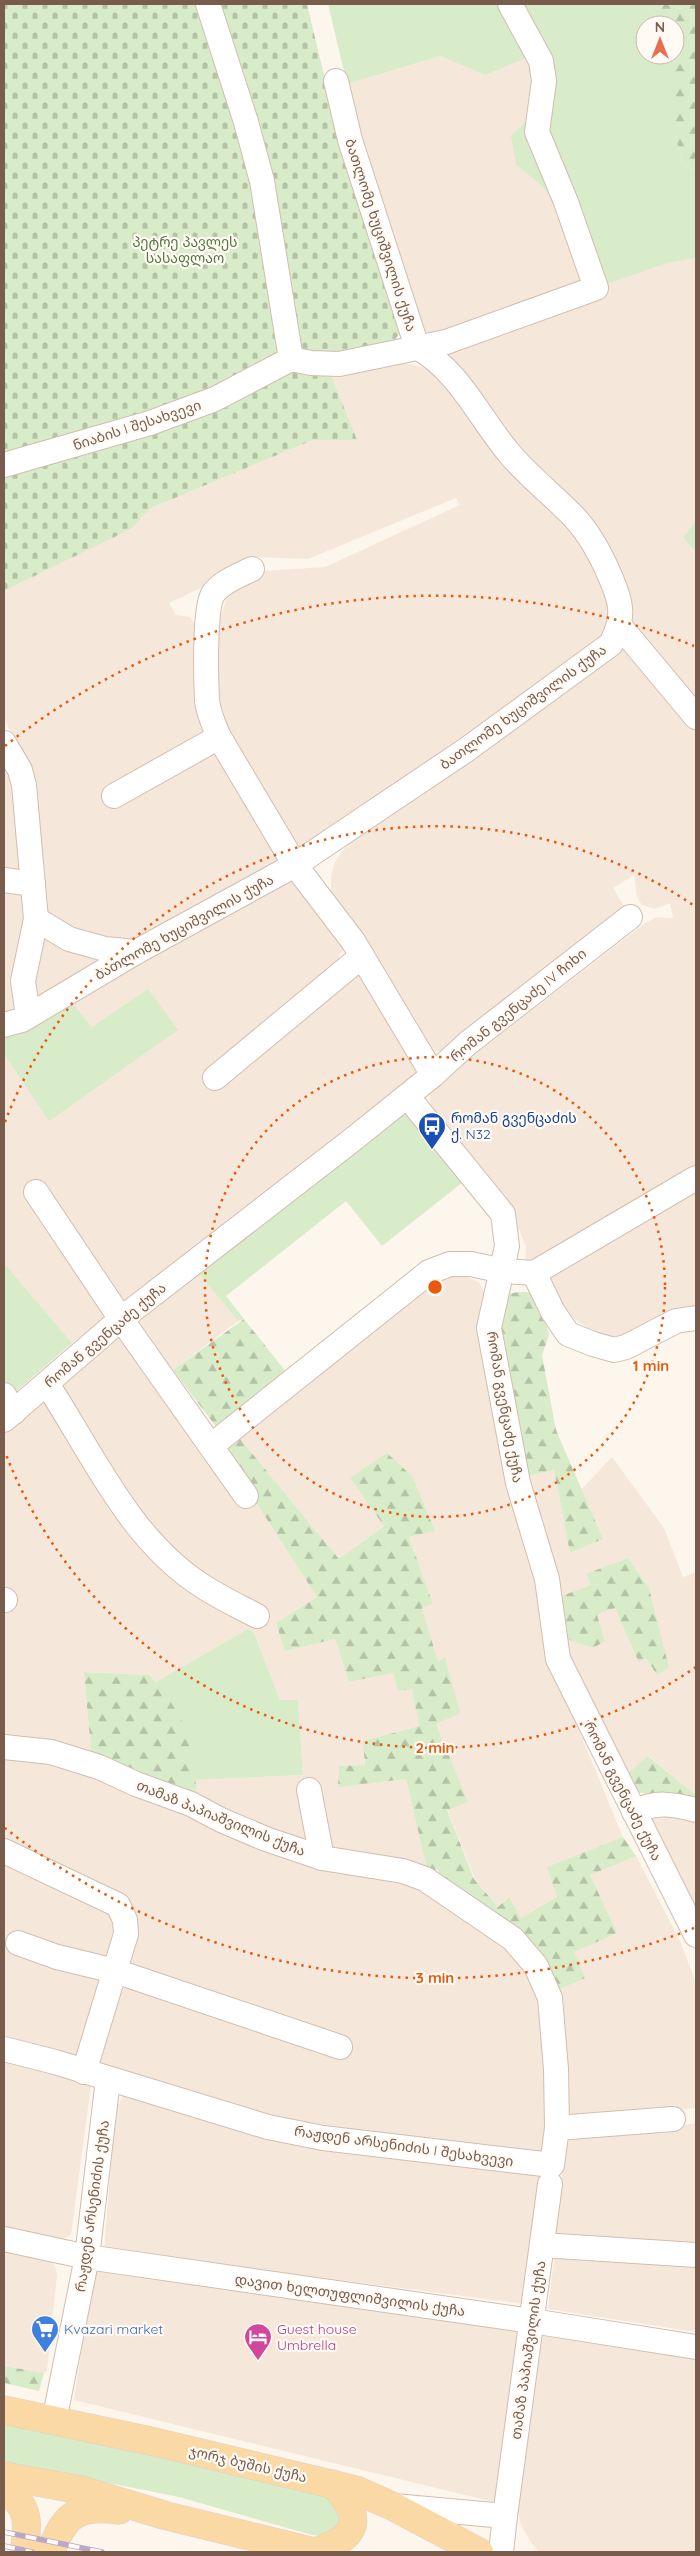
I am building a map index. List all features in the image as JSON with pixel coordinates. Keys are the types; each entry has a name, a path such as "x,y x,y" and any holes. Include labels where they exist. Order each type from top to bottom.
{"main road":[{"name":"ჯორჯ ბუშის ქუჩა","path":"4,2410 155,2442 333,2484 392,2506 479,2552"},
{"path":"4,2476 81,2490 167,2516 315,2552 336,2544 350,2532 352,2522 347,2499 333,2484"},
{"path":"4,2492 19,2501 26,2514 27,2531 24,2552"},
{"path":"51,2552 63,2524 82,2510 99,2508 167,2516"}],"street":[{"path":"208,4 246,122 262,181 291,358 311,363 339,364 446,342 596,288 566,202 537,132 544,81 541,61 510,4"},
{"name":"ბათლომე ხუციშვილის ქუჩა","path":"4,1025 28,1016 136,952 295,865 466,750 611,644 620,626 621,606 617,592 594,543 576,519 509,453 455,377 435,358 417,347 350,140 336,81"},
{"name":"ნიაბის I შესახვევი","path":"4,465 150,423 215,399 291,358"},
{"path":"252,569 230,580 214,592 208,607 207,701 210,717 219,737 295,865 362,956 433,1075"},
{"path":"620,626 696,717"},
{"path":"114,796 219,737"},
{"path":"4,743 20,770 24,785 33,884 36,919 23,981 28,1016"},
{"path":"4,880 33,884"},
{"name":"რომან გვენცაძე IV ჩიხი","path":"407,1096 468,1043 630,917"},
{"path":"36,919 69,939 105,949 136,952"},
{"path":"214,1078 362,956"},
{"name":"რომან გვენცაძე ქუჩა","path":"7,1409 47,1384 121,1318 407,1096 502,1214 507,1246 489,1328 518,1484 547,1579 558,1659 696,1935"},
{"path":"211,1446 429,1272 450,1264 471,1264 503,1271 534,1273 696,1178"},
{"path":"36,1192 121,1318 246,1496"},
{"path":"534,1273 553,1312 568,1334 614,1350 626,1347 676,1321 696,1318"},
{"path":"47,1384 79,1432 113,1494 138,1527 166,1557 203,1587 257,1616"},
{"name":"თამაზ პაპიაშვილის ქუჩა","path":"4,1747 51,1752 99,1767 136,1784 191,1804 220,1820 322,1858 403,1871 425,1879 513,1939 536,1966 550,1998 556,2070 557,2128 500,2552"},
{"path":"309,1790 322,1858"},
{"path":"634,1812 656,1804 672,1804 696,1810"},
{"path":"4,1851 118,1905 125,1920 126,1934 84,2072"},
{"path":"18,1943 57,1957 115,1971 340,2047"},
{"name":"რაჟდენ არსენიძის I შესახვევი","path":"4,2049 268,2127 323,2138 551,2175"},
{"name":"რაჟდენ არსენიძის ქუჩა","path":"54,2421 87,2257 108,2079"},
{"path":"557,2128 673,2119"},
{"name":"დავით ხელთუფლიშვილის ქუჩა","path":"4,2239 87,2257 532,2321 696,2347"},
{"path":"542,2245 696,2255"},
{"path":"392,2506 505,2516"}],"shaded area":[{"path":"440,56 485,75 532,56 545,103 516,165 541,185 561,207 588,284 435,336 426,332 418,324 360,148 347,84"},
{"path":"696,258 696,520 683,538 696,552 696,710 631,623 520,449 446,359 445,346 604,285 668,263"},
{"path":"399,362 432,369 572,522 612,602 605,638 455,746 307,847 296,847 218,712 218,625 226,600 247,577 264,571 325,567 460,505 456,498 308,559 257,557 216,581 169,603 176,615 190,617 200,632 216,745 286,861 134,947 104,945 44,912 30,779 4,717 4,591 131,529 151,508 313,440 356,440 330,373 354,373 373,366"},
{"path":"624,643 696,718 696,1173 525,1269 526,1246 520,1232 433,1111 429,1098 433,1088 441,1080 644,924 657,917 673,918 670,903 655,909 642,905 637,897 634,875 613,888 624,906 492,1014 443,1050 435,1052 426,1044 340,907 331,891 331,875 335,862 348,844"},
{"path":"4,755 17,772 25,878 4,875"},
{"path":"294,875 344,950 339,955 340,966 357,968 420,1070 412,1082 297,1167 190,1257 72,1343 4,1263 4,1054 50,1121 92,1027 70,1000"},
{"path":"4,887 22,890 29,918 16,1012 4,1019"},
{"path":"41,931 108,959 36,1002 27,981"},
{"path":"696,1185 696,1312 617,1339 594,1332 576,1320 557,1303 543,1275"},
{"path":"196,1270 238,1321 173,1370 133,1319"},
{"path":"462,1275 479,1282 484,1292 481,1335 535,1583 548,1656 623,1837 548,1867 557,1897 521,1918 508,1897 498,1907 475,1879 447,1809 467,1802 436,1724 445,1658 438,1663 422,1608 433,1604 409,1537 435,1530 350,1478 384,1526 339,1559 236,1434 415,1294 441,1279"},
{"path":"123,1330 248,1501 253,1498 317,1597 276,1623 285,1650 335,1639 349,1682 393,1673 398,1691 412,1688 419,1726 363,1741 365,1765 339,1766 338,1786 406,1779 427,1869 313,1849 267,1833 198,1801 195,1780 303,1775 298,1700 280,1700 254,1633 248,1629 156,1682 149,1675 84,1672 92,1761 54,1747 4,1743 4,1604 11,1606 12,1593 4,1591 4,1431 35,1405 50,1403 67,1421 112,1503 151,1550 197,1592 261,1626 266,1624 258,1608 212,1585 171,1553 124,1493 60,1393 60,1382 97,1345"},
{"path":"612,1457 664,1528 683,1577 696,1572 696,1795 649,1756 620,1780 558,1636 605,1641 597,1615 615,1608 639,1662 646,1658 657,1674 656,1617 649,1588 628,1558 586,1575 592,1585 556,1598 523,1477 554,1470 570,1553 603,1539 581,1490"},
{"path":"4,1749 400,1875 514,1953 542,1996 548,2149 540,2153 312,2130 94,2064 106,2023 127,1983 224,2014 320,2055 323,2050 123,1962 129,1922 4,1846"},
{"path":"696,1814 696,1920 651,1827 651,1816"},
{"path":"4,1856 104,1904 120,1935 81,2060 4,2035"},
{"path":"636,1856 680,1941 696,1983 696,2108 561,2123 555,1991 574,1952 590,1874"},
{"path":"4,2058 91,2085 71,2235 63,2239 4,2227"},
{"path":"124,2094 351,2153 540,2176 526,2304 104,2250 115,2111"},
{"path":"696,2123 696,2251 555,2240 567,2133 673,2127"},
{"path":"4,2247 47,2257 55,2266 57,2275 47,2371 44,2373 4,2366"},
{"path":"555,2251 696,2260 696,2332 548,2309"},
{"path":"98,2267 521,2330 498,2503 74,2400 93,2272"},
{"path":"541,2330 696,2356 696,2552 539,2552 530,2541 521,2525 517,2506"}],"green space":[{"name":"პეტრე პავლეს სასაფლაო","path":"4,4 307,4 340,142 401,331 392,344 330,373 357,440 313,440 151,508 131,529 4,591"},
{"path":"328,4 645,4 654,15 635,15 635,65 675,65 675,136 683,163 696,172 696,258 668,263 604,285 561,207 541,185 516,165 511,136 545,102 532,56 485,75 440,56 347,84"},
{"path":"645,4 696,4 696,172 683,163 675,136 675,65 685,65 685,15 654,15"},
{"path":"696,520 696,552 683,538"},
{"path":"148,989 178,1030 49,1121 4,1054 4,1033 70,1000 92,1027"},
{"path":"406,1112 467,1179 382,1246 346,1201 226,1296 244,1319 238,1321 196,1270"},
{"path":"4,1263 72,1343 12,1395 4,1382"},
{"path":"532,1292 543,1308 549,1335 542,1355 556,1430 603,1539 570,1553 554,1470 523,1477 497,1322 501,1305 509,1294"},
{"path":"244,1319 290,1377 220,1432 173,1370"},
{"path":"236,1434 339,1559 384,1526 350,1478 387,1453 412,1476 435,1531 409,1537 433,1604 422,1608 438,1662 445,1658 460,1713 436,1724 468,1802 447,1810 474,1879 498,1907 509,1897 521,1918 557,1897 547,1867 623,1837 636,1856 590,1875 617,1933 574,1952 585,1978 555,1991 444,1887 438,1870 427,1869 406,1779 338,1787 339,1766 365,1765 363,1741 419,1726 412,1689 398,1691 393,1673 349,1682 335,1639 285,1651 276,1623 317,1597 253,1498 223,1445"},
{"path":"628,1558 649,1588 669,1668 657,1675 646,1658 639,1663 615,1608 597,1615 605,1641 593,1648 558,1636 556,1598 591,1585 586,1574"},
{"path":"248,1629 254,1633 280,1700 298,1700 303,1775 195,1780 181,1718 156,1682"},
{"path":"84,1672 149,1675 160,1686 181,1718 192,1747 197,1793 170,1793 92,1761"},
{"path":"648,1756 696,1795 696,1803 637,1792 620,1780"},
{"path":"4,2366 44,2373 39,2391 4,2383"},
{"path":"4,2419 318,2490 340,2508 339,2526 322,2536 312,2535 179,2497 4,2462"}],"railway":[{"path":"4,2532 102,2552"},
{"path":"4,2546 32,2552"}],"place":[{"name":"რომან გვენცაძის ქ. N32","path":"432,1150"},
{"name":"Kvazari market","path":"45,2353"},
{"name":"Guest house Umbrella","path":"258,2361"}]}
